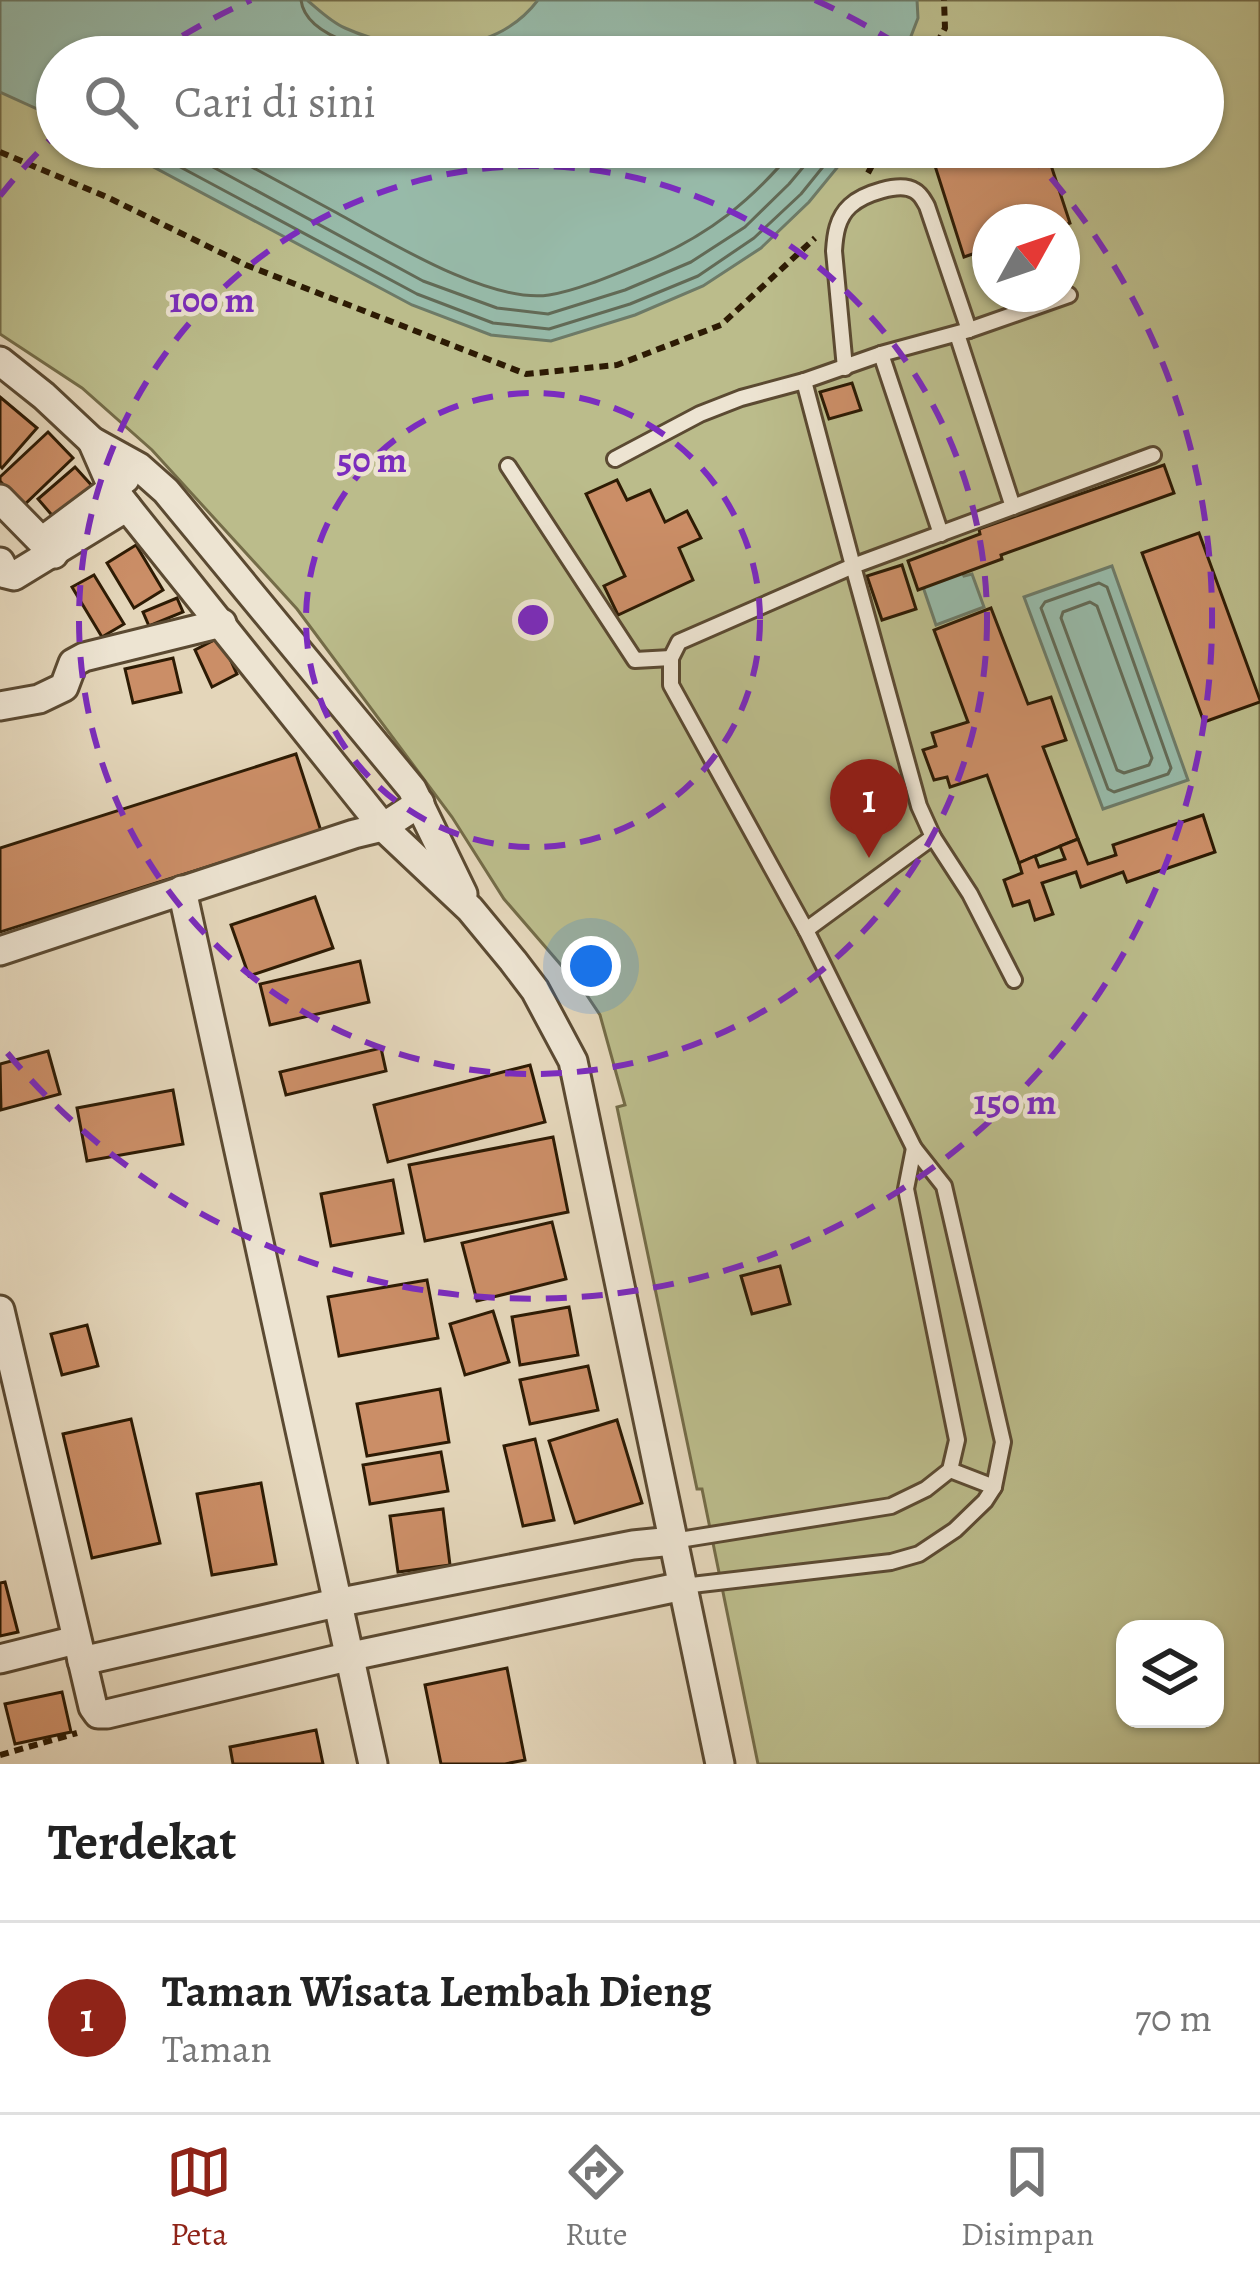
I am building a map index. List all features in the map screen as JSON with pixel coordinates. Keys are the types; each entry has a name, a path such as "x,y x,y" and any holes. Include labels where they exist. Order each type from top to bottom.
{"street":[{"path":"0,361 92,441 139,467 166,491 412,789 470,909"},
{"path":"92,441 120,498 383,827 470,909 535,990 573,1061 721,1764"},
{"path":"0,562 6,574 14,576 120,498 139,467"},
{"path":"0,499 48,548"},
{"path":"0,706 40,699 64,687 73,663 84,657 222,623"},
{"path":"0,952 383,827 420,803"},
{"path":"182,890 373,1764"},
{"path":"0,1310 79,1651 98,1714 682,1586"},
{"path":"0,1659 79,1651 673,1541"}],"lane":[{"path":"845,368 834,251 841,217 869,195 912,188 927,206 1013,507"},
{"path":"615,459 741,398 1020,312"},
{"path":"881,354 941,534"},
{"path":"804,381 919,806 1014,980"},
{"path":"682,1586 891,1562 919,1554 956,1530 986,1501 994,1487 1003,1442 944,1186 914,1148 806,930 671,686 671,658 679,642 853,566 1153,455"},
{"path":"508,466 635,660 671,658"},
{"path":"806,930 933,837"},
{"path":"673,1541 891,1506 926,1489 950,1470 957,1440 906,1190 914,1148"},
{"path":"950,1470 994,1487"}],"path":[{"path":"941,36 945,28 944,0"},
{"path":"0,152 36,167"},
{"path":"38,168 246,266 526,374 617,365 721,325 852,204 871,168"},
{"path":"0,1755 93,1729 96,1712"}],"shaded area":[{"path":"0,0 1260,0 1260,1764 758,1764 617,1107 625,1105 600,1015 504,899 452,817 297,609 152,450 82,388 0,334"}],"water":[{"path":"0,0 307,0 330,19 366,36 36,36 36,108 0,92"},
{"path":"538,0 917,0 918,18 911,36 490,36 520,19"},
{"path":"155,168 837,168 761,248 703,286 635,315 551,341 491,335 412,305"},
{"path":"1112,566 1188,780 1103,809 1024,597"},
{"path":"961,570 964,576 972,574 984,607 936,625 922,584"}],"building":[{"path":"936,168 1052,168 1064,204 972,204 972,254 964,257"},
{"path":"852,383 861,410 829,419 820,392"},
{"path":"0,397 37,428 2,468 0,466"},
{"path":"48,432 73,458 23,506 0,477"},
{"path":"1164,465 1174,493 918,590 908,561 980,534 979,529"},
{"path":"75,467 94,488 57,521 38,499"},
{"path":"617,480 627,500 650,490 665,522 687,511 701,538 679,548 693,580 618,615 604,586 625,576 586,494"},
{"path":"1199,533 1260,700 1204,722 1142,553"},
{"path":"136,545 163,590 134,608 107,563"},
{"path":"902,565 916,609 882,620 867,576"},
{"path":"94,575 124,624 102,637 72,587"},
{"path":"177,598 183,612 149,626 143,612"},
{"path":"991,608 1028,704 1051,697 1066,740 1043,747 1078,839 1019,863 987,775 950,787 947,777 934,780 923,750 936,746 932,733 968,722 934,630"},
{"path":"220,637 237,674 212,687 195,650"},
{"path":"173,658 181,692 133,703 125,669"},
{"path":"296,754 321,831 0,932 0,848"},
{"path":"1203,815 1215,852 1127,882 1123,872 1081,887 1076,872 1042,883 1053,914 1035,920 1029,901 1013,906 1004,880 1022,873 1019,863 1035,856 1039,867 1065,859 1060,846 1078,839 1088,864 1116,855 1113,845"},
{"path":"315,897 333,948 249,976 231,925"},
{"path":"360,961 369,1002 270,1025 260,984"},
{"path":"381,1048 386,1071 286,1095 280,1072"},
{"path":"48,1051 60,1094 1,1110 0,1064"},
{"path":"530,1065 545,1122 388,1162 374,1105"},
{"path":"173,1090 183,1144 87,1161 77,1108"},
{"path":"553,1137 568,1212 425,1241 409,1165"},
{"path":"393,1180 403,1233 331,1246 321,1194"},
{"path":"552,1222 566,1279 477,1301 462,1243"},
{"path":"780,1266 790,1304 752,1314 741,1276"},
{"path":"427,1280 438,1338 339,1356 328,1297"},
{"path":"569,1307 578,1355 520,1365 512,1317"},
{"path":"493,1311 509,1362 465,1375 450,1324"},
{"path":"87,1325 98,1366 62,1375 51,1334"},
{"path":"588,1366 598,1410 530,1424 520,1380"},
{"path":"440,1389 449,1442 367,1456 357,1404"},
{"path":"131,1419 160,1543 92,1558 63,1434"},
{"path":"617,1420 642,1503 575,1523 549,1441"},
{"path":"535,1439 554,1520 523,1526 504,1446"},
{"path":"441,1452 448,1491 370,1504 363,1465"},
{"path":"261,1483 276,1564 212,1575 197,1494"},
{"path":"443,1509 450,1565 398,1572 390,1516"},
{"path":"5,1582 18,1632 0,1636 0,1583"},
{"path":"507,1668 525,1760 441,1764 425,1685"},
{"path":"62,1692 71,1732 15,1744 5,1704"},
{"path":"316,1730 323,1764 233,1764 230,1747"}],"place":[{"name":"Taman Wisata Lembah Dieng","path":"869,858"}]}
